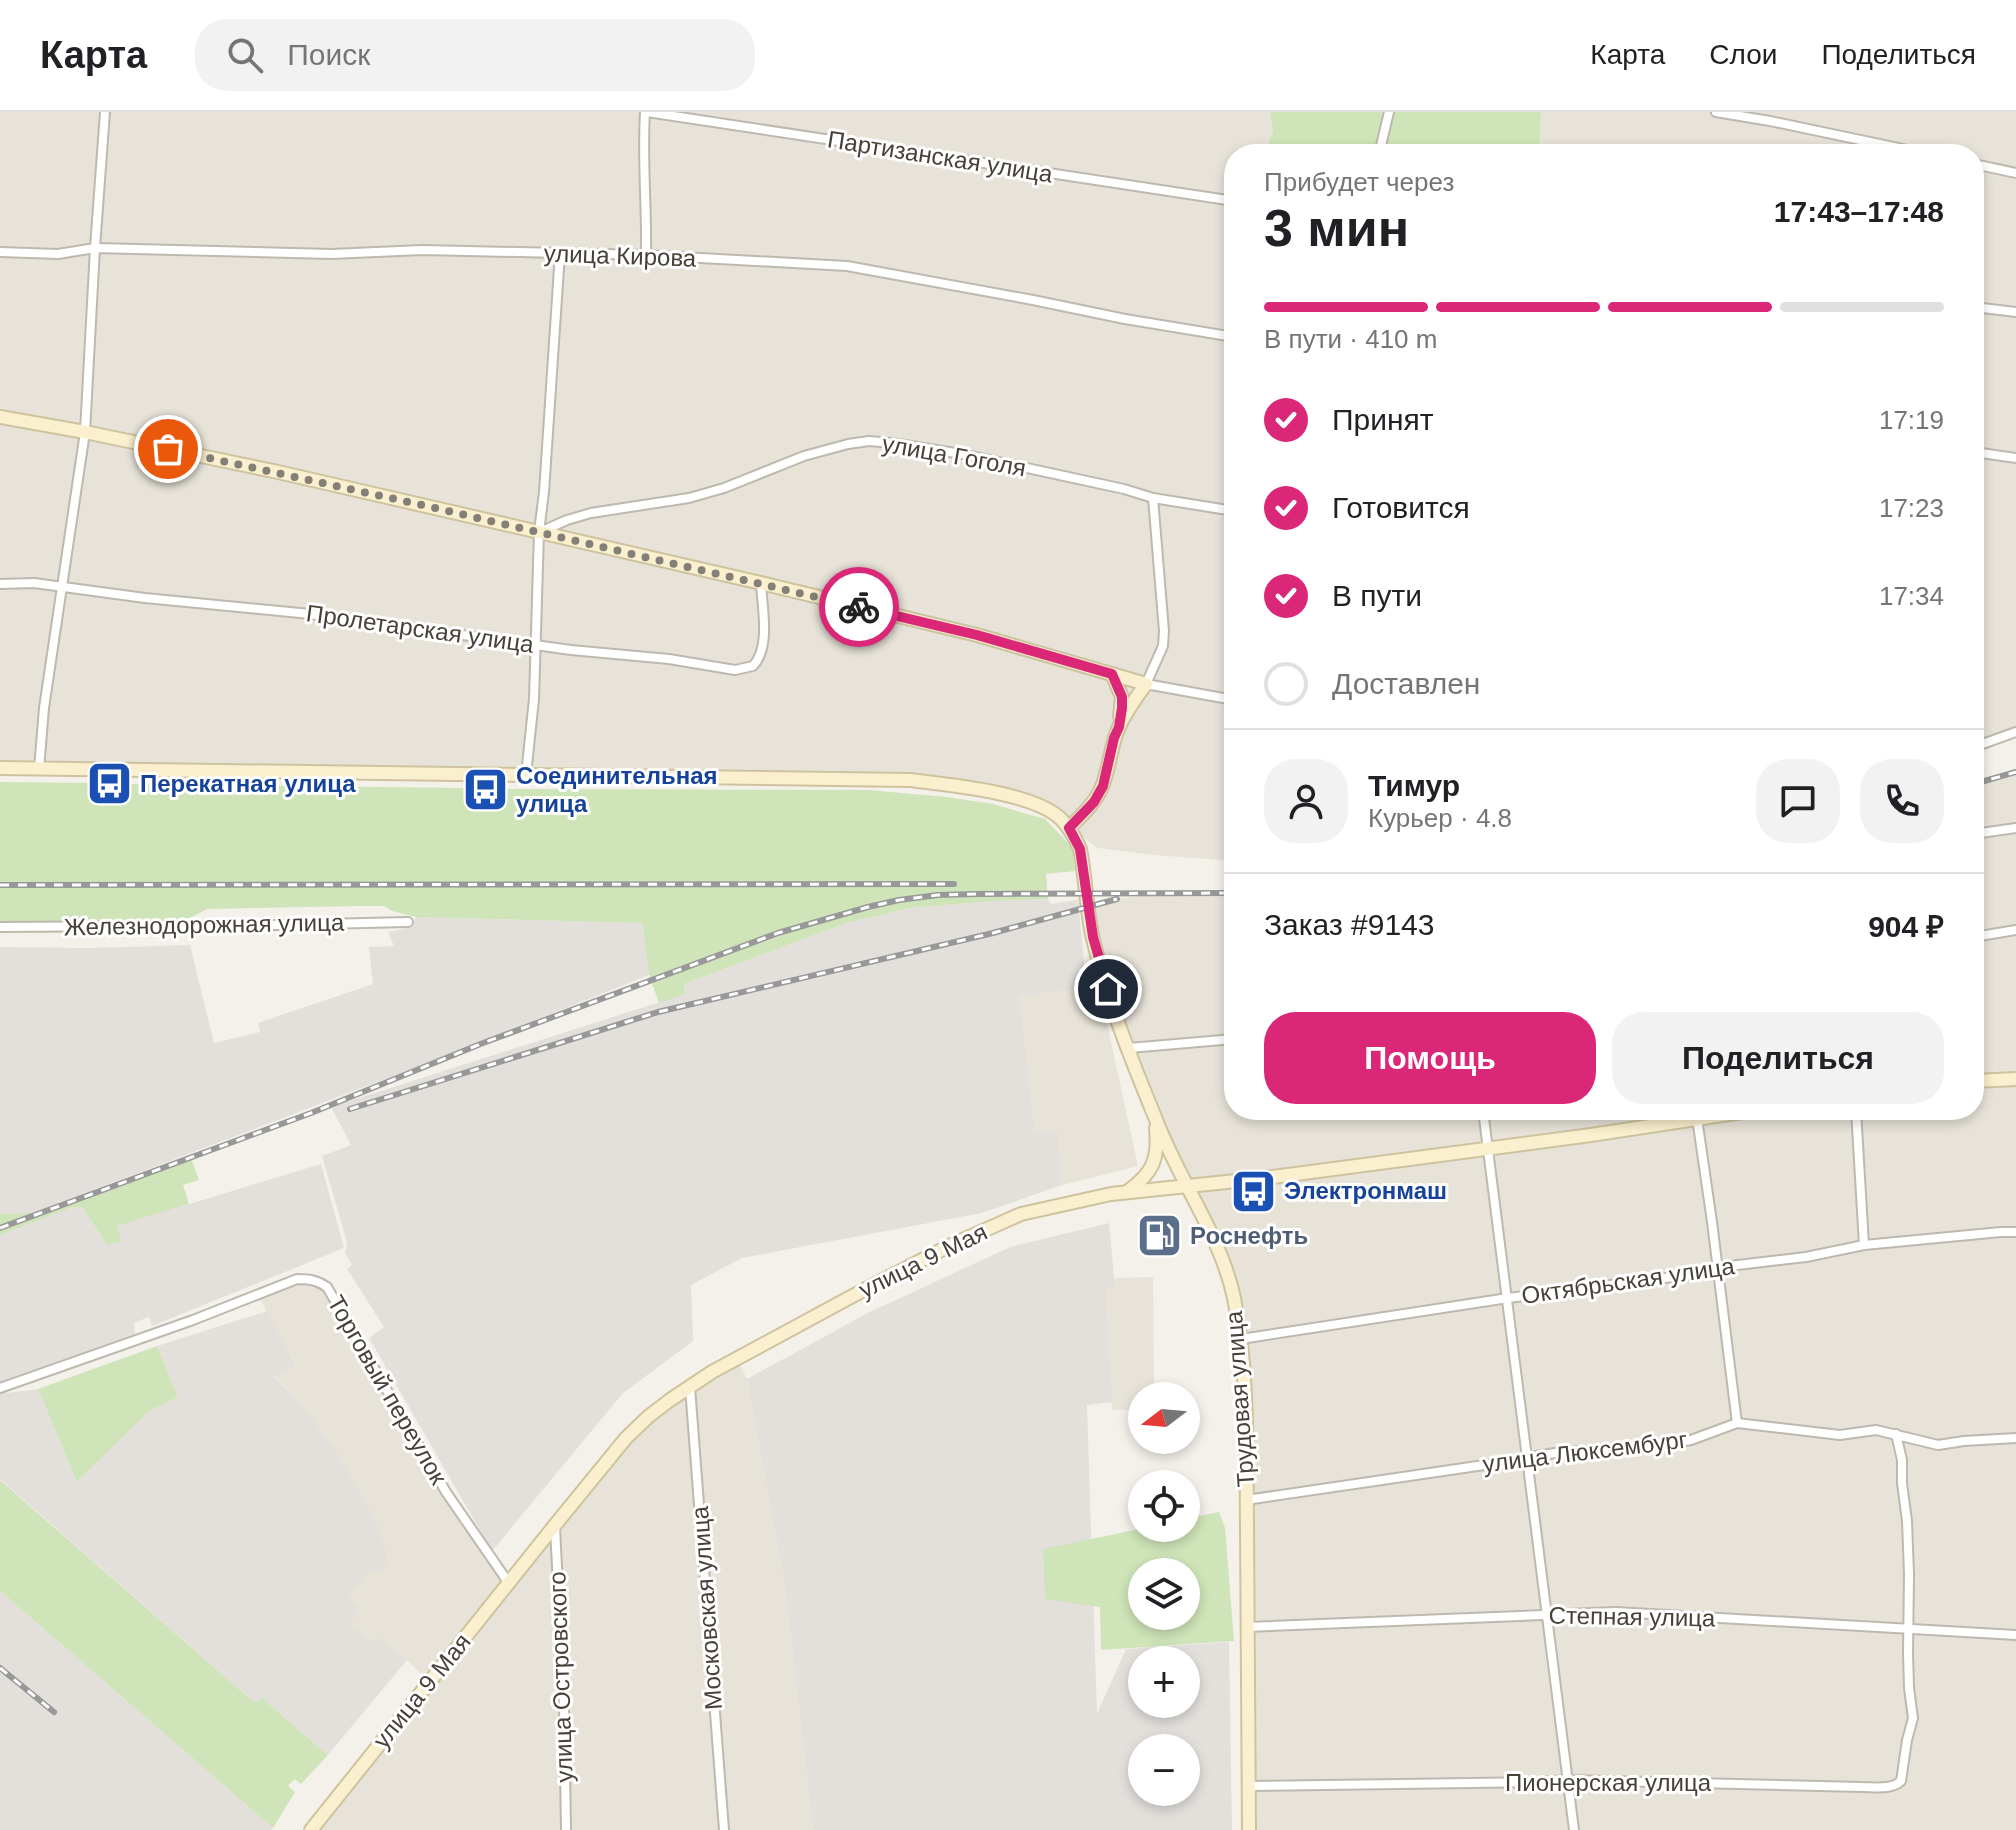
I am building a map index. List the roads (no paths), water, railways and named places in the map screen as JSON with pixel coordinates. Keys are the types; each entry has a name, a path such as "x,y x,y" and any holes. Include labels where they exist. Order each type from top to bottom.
{"street":[{"path":"39,769 44,708 85,432 105,112"},
{"path":"646,112 643,144 646,255"},
{"name":"Партизанская улица","path":"646,112 1224,199"},
{"path":"1381,144 1389,112"},
{"path":"1716,112 1879,144"},
{"path":"1984,166 2016,173"},
{"name":"улица Кирова","path":"0,252 58,254 95,248 331,254 422,250 646,255 847,266 1224,335"},
{"path":"526,775 534,699 539,532 560,253"},
{"path":"1984,308 2016,312"},
{"path":"0,417 278,472 761,583 977,635 1146,684 1224,698"},
{"name":"улица Гоголя","path":"539,532 591,513 689,498 724,488 804,456 869,441 962,454 1153,498 1224,509"},
{"path":"1984,453 2016,458"},
{"path":"0,768 910,780 1030,802 1058,816 1069,828 1094,802 1103,786 1114,738 1127,711 1146,684 1163,646 1153,498"},
{"name":"Пролетарская улица","path":"0,584 34,583 310,614 735,670 753,666 763,647 761,583"},
{"path":"1112,674 1122,697 1119,727"},
{"path":"1984,743 2016,732"},
{"name":"Трудовая улица","path":"1069,828 1080,849 1089,919 1099,962 1129,1048 1155,1117 1224,1262 1234,1299 1241,1339 1246,1425 1249,1830"},
{"path":"1984,833 2016,828"},
{"name":"Железнодорожная улица","path":"0,927 408,922"},
{"path":"1984,935 2016,930"},
{"path":"1129,1048 1224,1040"},
{"path":"1984,1081 2016,1079"},
{"path":"1126,1192 1152,1168 1156,1152 1155,1117"},
{"path":"1484,1120 1574,1830"},
{"name":"улица 9 Мая","path":"311,1830 626,1438 649,1416 712,1372 860,1292 949,1246 1038,1209 1126,1192 1265,1178 1685,1120"},
{"path":"1697,1120 1737,1423"},
{"path":"1857,1120 1864,1245"},
{"name":"Октябрьская улица","path":"1241,1339 1508,1298 1704,1273 1864,1245 2016,1232"},
{"name":"Торговый переулок","path":"0,1388 193,1320 297,1279 321,1282 327,1287 446,1492 508,1582"},
{"name":"Московская улица","path":"690,1387 724,1830"},
{"name":"улица Люксембург","path":"1246,1500 1491,1464 1517,1463 1555,1453 1679,1442 1737,1423 1840,1435 1876,1430 1938,1445 2016,1438"},
{"path":"1896,1434 1902,1460 1907,1521 1908,1628"},
{"name":"улица Островского","path":"555,1525 564,1707 566,1830"},
{"name":"Степная улица","path":"1247,1627 1616,1612 2016,1635"},
{"name":"Пионерская улица","path":"1249,1786 1567,1780 1890,1787 1901,1781 1913,1718 1908,1628"}],"railway":[{"path":"1984,781 2016,772"},
{"path":"0,885 954,884"},
{"path":"0,1228 311,1113 483,1043 778,933 868,907 938,895 1224,893"},
{"path":"350,1109 658,1012 993,933 1117,899"},
{"path":"0,1668 54,1712"}],"place":[{"name":"Перекатная улица","path":"109,784"},
{"name":"Соединительная улица","path":"485,790"},
{"name":"Электронмаш","path":"1253,1191"},
{"name":"Роснефть","path":"1159,1236"}]}
